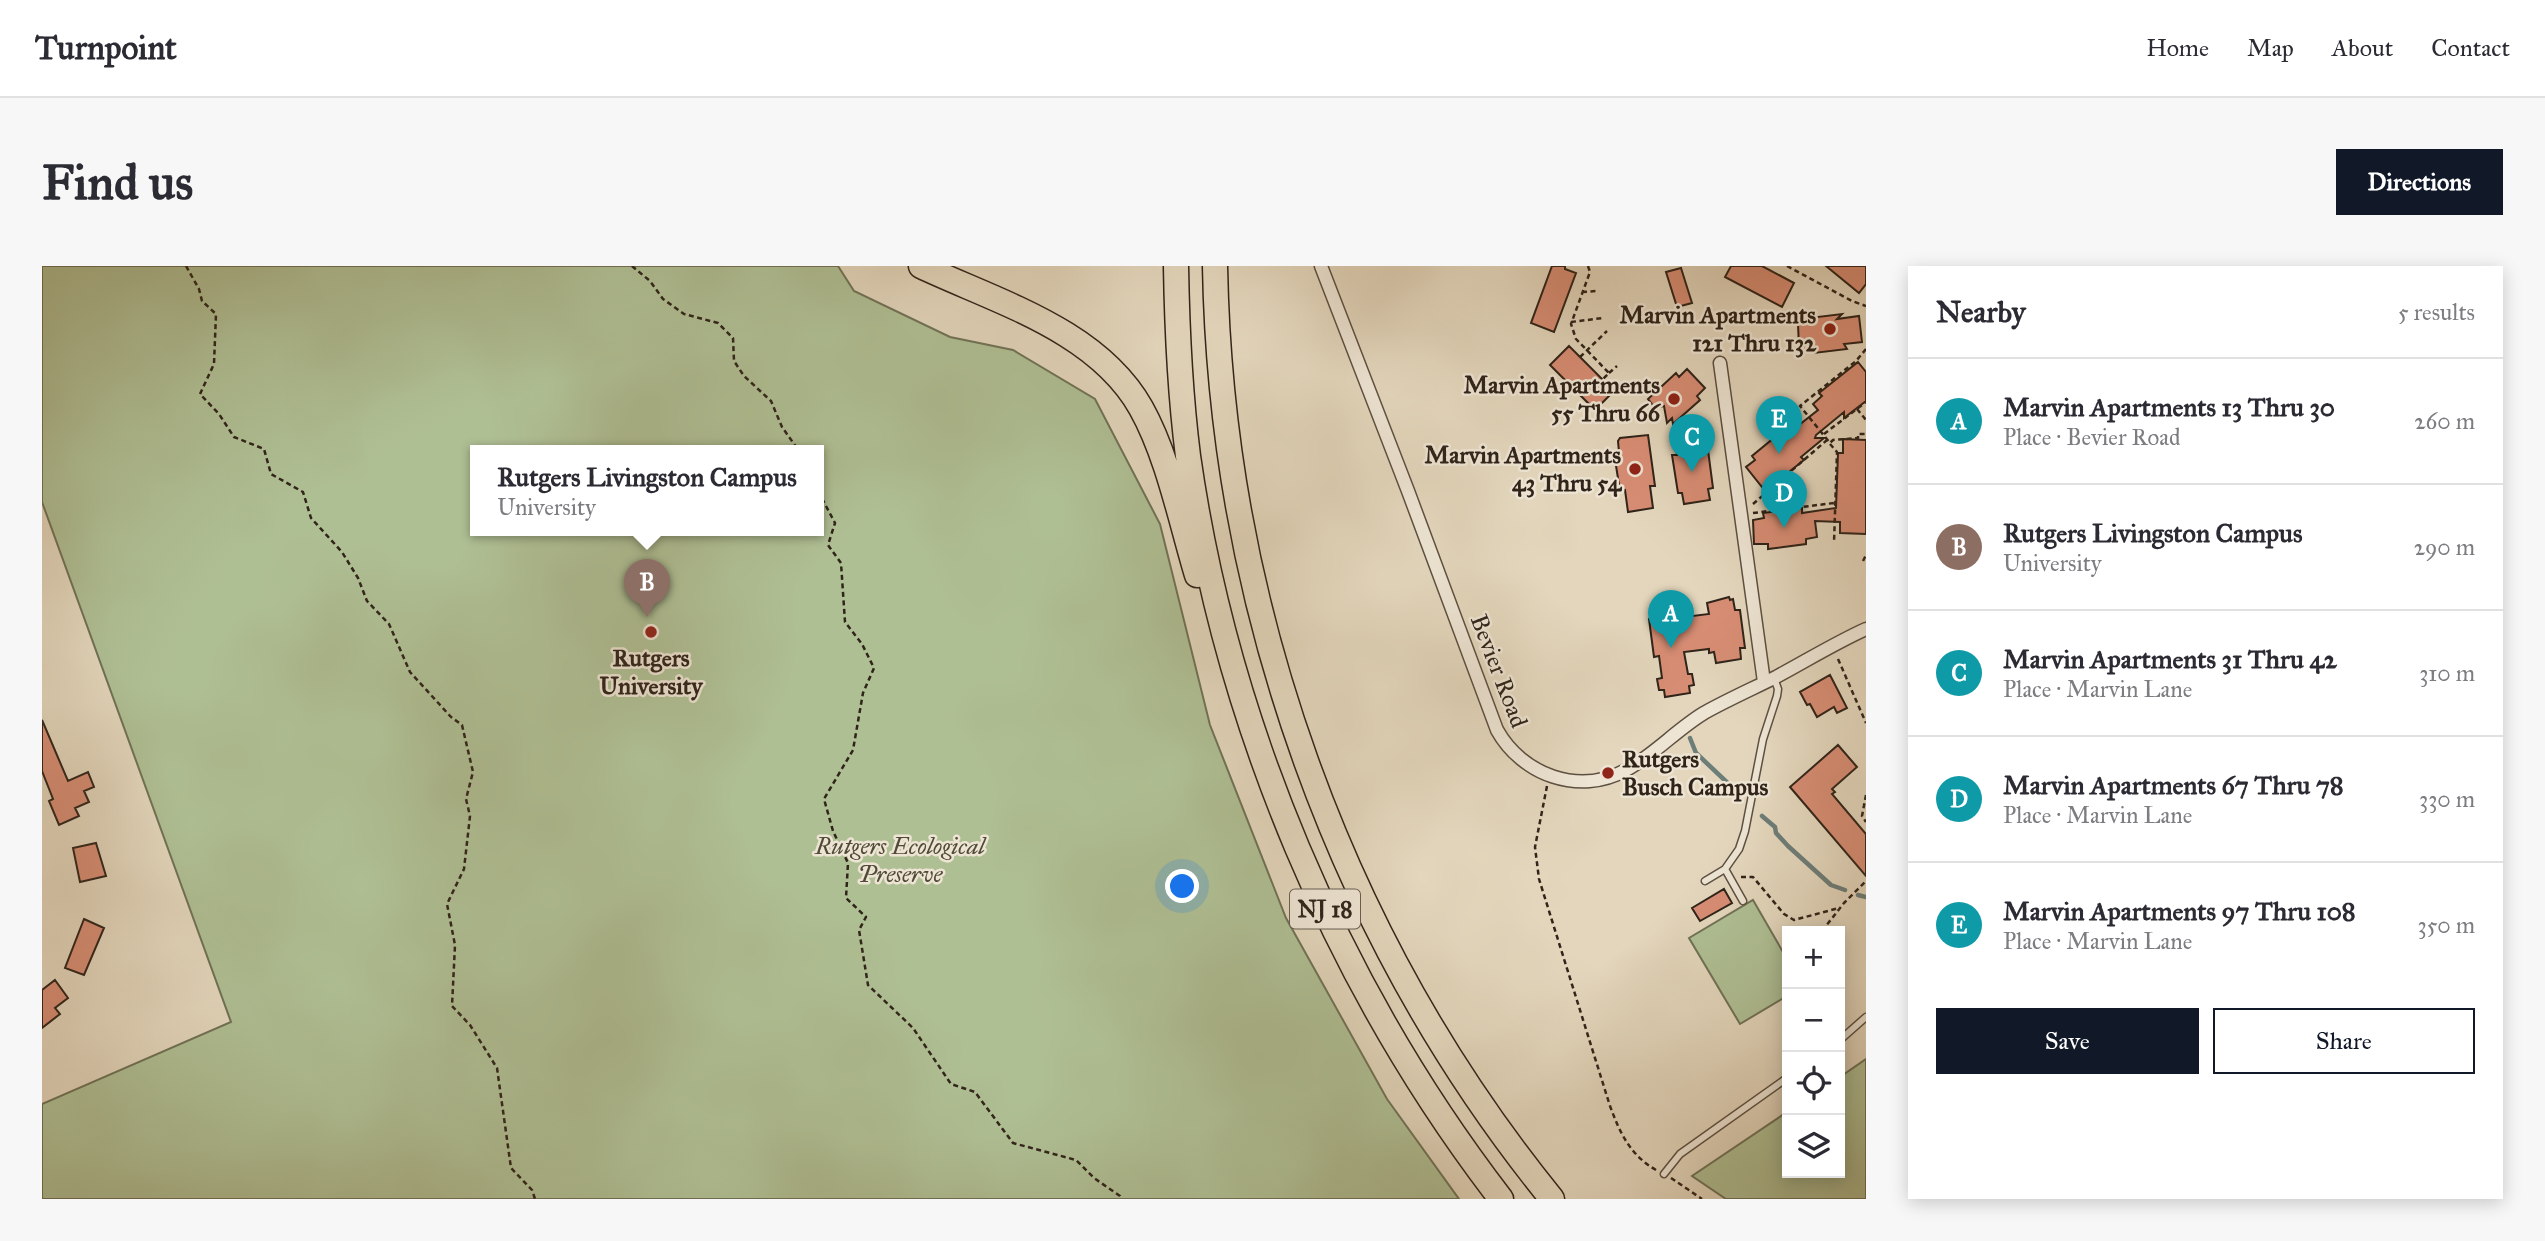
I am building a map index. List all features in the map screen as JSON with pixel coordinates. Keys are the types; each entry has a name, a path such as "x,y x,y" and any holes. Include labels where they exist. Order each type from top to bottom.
{"highway":[{"path":"921,266 1069,335 1095,354 1119,378 1141,408 1152,431 1198,577 1216,600"},
{"name":"NJ 18","path":"1176,266 1177,329 1188,456 1216,600 1255,737 1310,878 1349,959 1405,1059 1501,1199"},
{"name":"NJ 18","path":"1214,266 1216,339 1231,468 1254,589 1295,735 1371,916 1419,1005 1487,1112 1552,1199"},
{"path":"1216,339 1231,266"}],"street":[{"name":"Bevier Road","path":"1321,266 1497,730 1524,763 1550,776 1573,781 1595,781 1626,771 1702,715 1866,629"},
{"path":"1720,363 1740,515 1769,680"}],"lane":[{"path":"1705,881 1725,869 1736,857 1745,831 1763,739 1777,696 1778,689 1769,680"},
{"path":"1725,869 1743,901"},
{"path":"1845,1036 1866,1017"},
{"path":"1664,1174 1680,1154 1782,1083"}],"path":[{"path":"186,266 199,289 202,302 216,314 215,364 200,394 219,414 234,437 264,449 271,474 303,492 311,518 342,552 358,578 367,601 389,624 410,672 451,717 462,725 473,772 466,799 470,816 464,869 447,904 455,945 452,1006 470,1025 497,1068 511,1168 532,1190 535,1199"},
{"path":"632,266 650,281 663,299 684,314 718,323 733,338 734,361 744,376 771,401 782,427 795,445"},
{"path":"1588,266 1590,272 1571,322 1576,339 1609,373"},
{"path":"1787,266 1866,306"},
{"path":"1583,292 1595,291"},
{"path":"1571,322 1603,318"},
{"path":"1580,357 1607,331"},
{"path":"1834,543 1837,452 1800,406 1856,361 1866,349"},
{"path":"1602,380 1617,366"},
{"path":"1823,435 1866,402"},
{"path":"1857,409 1866,420"},
{"path":"1740,515 1828,442 1858,438 1858,434 1866,434"},
{"path":"1786,475 1788,509"},
{"path":"824,502 835,523 828,545 841,563 845,622 862,644 874,667 863,693 853,750 824,799 833,831 848,863 846,898 866,917 859,930 868,985 913,1028 951,1083 975,1092 1013,1143 1076,1160 1121,1199"},
{"path":"1740,515 1835,503"},
{"path":"1863,561 1866,555"},
{"path":"1833,646 1866,723"},
{"path":"1550,776 1535,847 1539,879 1610,1106 1622,1137 1639,1157 1702,1199"},
{"path":"1866,795 1862,816 1866,822"},
{"path":"1732,881 1744,876 1753,877 1784,914 1794,920 1839,908"},
{"path":"1826,926 1866,881"}],"green space":[{"name":"Rutgers Ecological Preserve","path":"42,266 838,266 854,291 950,337 1013,350 1095,399 1160,524 1210,725 1286,918 1387,1099 1459,1199 42,1199 42,1104 231,1022 42,502"},
{"path":"1753,900 1782,950 1782,999 1740,1024 1689,938"},
{"path":"1866,1059 1866,1199 1726,1199 1692,1176 1782,1115 1782,1178 1845,1178 1845,1074"}],"building":[{"path":"1552,266 1565,266 1565,269 1576,273 1554,332 1531,323"},
{"path":"1731,266 1762,266 1794,283 1782,307 1725,277"},
{"path":"1826,266 1866,266 1866,284 1859,293"},
{"path":"1681,268 1692,303 1677,307 1666,272"},
{"name":"Marvin Apartments 121 Thru 132","path":"1842,314 1837,319 1859,316 1862,342 1844,344 1847,349 1814,353 1813,348 1799,348 1798,324 1810,323 1809,318"},
{"path":"1569,346 1614,391 1595,410 1550,365"},
{"path":"1858,362 1866,372 1866,401 1844,418 1844,412 1816,435 1815,438 1824,438 1801,457 1804,460 1774,484 1771,480 1762,487 1746,467 1755,460 1752,456 1781,432 1785,436 1818,410 1813,404 1822,396 1819,393"},
{"name":"Marvin Apartments 55 Thru 66","path":"1687,369 1705,388 1697,396 1700,400 1673,424 1672,418 1667,423 1664,406 1655,408 1648,399 1676,373 1679,377"},
{"path":"1691,433 1692,441 1701,440 1703,451 1708,450 1713,488 1708,489 1710,500 1684,504 1682,493 1678,493 1672,455 1677,455 1674,435"},
{"name":"Marvin Apartments 43 Thru 54","path":"1648,435 1655,486 1650,486 1653,508 1628,512 1625,490 1620,491 1614,453 1619,452 1620,438"},
{"path":"1843,439 1866,440 1866,534 1840,533 1840,522 1815,521 1817,537 1806,539 1806,544 1768,549 1768,544 1754,544 1753,520 1764,518 1763,513 1802,508 1802,513 1836,508 1838,453 1843,453"},
{"path":"1729,597 1730,600 1733,599 1735,610 1740,610 1745,648 1740,648 1741,659 1716,663 1714,652 1709,653 1709,649 1684,652 1688,674 1692,674 1694,685 1689,686 1690,693 1665,697 1664,690 1659,690 1657,679 1662,678 1659,656 1654,657 1649,619 1654,618 1652,604 1672,601 1672,604 1678,603 1679,614 1684,614 1685,617 1709,614 1707,603"},
{"path":"1830,675 1847,708 1837,713 1834,707 1817,717 1800,692"},
{"path":"42,720 68,781 88,772 94,787 84,791 89,802 75,808 79,816 59,825 49,801 53,799 42,771"},
{"path":"1838,745 1857,767 1832,789 1835,792 1832,794 1866,834 1866,876 1790,787"},
{"path":"96,843 106,876 80,882 73,848"},
{"path":"1724,889 1732,903 1700,921 1692,908"},
{"path":"84,919 104,928 84,975 65,968"},
{"path":"55,980 68,998 55,1008 60,1014 42,1028 42,990"}],"waterway":[{"path":"1690,738 1696,753 1733,788"},
{"path":"1762,816 1775,827 1776,833 1788,846 1831,885 1845,890"},
{"path":"1858,895 1866,897"}],"place":[{"name":"Marvin Apartments 121 Thru 132","path":"1830,329"},
{"name":"Marvin Apartments 55 Thru 66","path":"1674,399"},
{"name":"Marvin Apartments 97 Thru 108","path":"1779,454"},
{"name":"Marvin Apartments 43 Thru 54","path":"1635,469"},
{"name":"Marvin Apartments 31 Thru 42","path":"1692,472"},
{"name":"Marvin Apartments 67 Thru 78","path":"1784,528"},
{"name":"Rutgers Livingston Campus","path":"647,617"},
{"name":"Rutgers University","path":"651,632"},
{"name":"Marvin Apartments 13 Thru 30","path":"1671,648"},
{"name":"Rutgers Busch Campus","path":"1608,773"}]}
